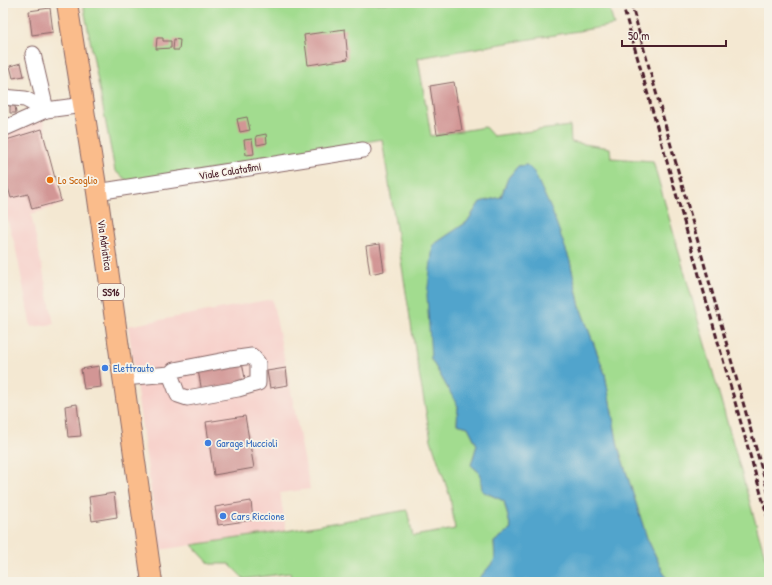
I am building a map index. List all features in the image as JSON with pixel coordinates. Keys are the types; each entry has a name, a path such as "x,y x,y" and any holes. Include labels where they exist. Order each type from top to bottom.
{"main road":[{"name":"Via Adriatica","path":"67,3 97,192 152,582"}],"street":[{"path":"34,54 46,110"},
{"path":"3,97 25,99 46,110"},
{"path":"3,129 46,110 84,105"},
{"name":"Viale Calatafimi","path":"97,192 363,150"},
{"path":"124,378 170,374 174,370 252,356 258,363 258,383 238,389 186,398 178,395 170,374"}],"shaded area":[{"path":"43,120 63,204 31,214 54,324 31,327 15,245 3,206 3,135 11,129"},
{"path":"272,299 310,489 280,493 286,531 159,550 128,326"}],"green space":[{"path":"83,3 608,3 614,25 418,58 431,136 485,127 493,136 570,126 571,142 610,148 611,158 653,161 769,570 769,582 668,582 647,538 618,446 605,374 580,307 570,261 527,165 518,166 508,178 501,197 480,202 467,222 433,245 431,359 458,406 457,424 468,427 477,445 471,465 480,473 482,491 504,501 511,529 494,542 495,560 476,582 292,582 290,573 244,579 229,564 210,564 192,545 286,531 407,510 413,536 455,529 450,497 431,440 416,356 382,139 132,184 115,171"}],"water":[{"path":"527,165 534,172 552,211 570,261 580,307 605,374 618,446 647,538 668,582 476,582 495,560 494,542 511,529 504,501 482,491 480,473 471,465 477,445 468,427 457,424 458,406 431,359 427,295 433,245 467,222 480,202 501,197 508,178 518,166"}],"building":[{"path":"50,8 53,32 32,35 29,11"},
{"path":"345,29 348,59 308,65 304,35"},
{"path":"157,38 163,38 163,41 171,41 171,48 156,49"},
{"path":"174,39 180,40 179,50 173,50"},
{"path":"21,63 24,76 13,78 10,66"},
{"path":"454,82 462,130 437,134 430,86"},
{"path":"10,106 15,106 16,113 10,113"},
{"path":"247,117 250,130 240,132 237,119"},
{"path":"42,129 61,201 32,209 28,194 11,198 3,169 3,141"},
{"path":"266,134 267,143 257,145 256,136"},
{"path":"252,139 254,154 246,155 244,140"},
{"path":"380,244 384,271 370,274 366,246"},
{"path":"242,362 246,384 202,392 198,370"},
{"path":"99,366 101,387 84,389 81,369"},
{"path":"286,368 288,385 270,388 267,371"},
{"path":"77,404 81,436 68,437 65,406"},
{"path":"245,416 254,468 214,475 206,422"},
{"path":"114,493 117,517 92,521 89,497"},
{"path":"251,501 253,520 218,525 215,507"}],"railway":[{"path":"622,3 769,522"},
{"path":"631,3 769,495"}],"place":[{"name":"Lo Scoglio","path":"50,180"},
{"name":"Elettrauto","path":"105,368"},
{"name":"Garage Muccioli","path":"208,443"},
{"name":"Cars Riccione","path":"223,516"}]}
